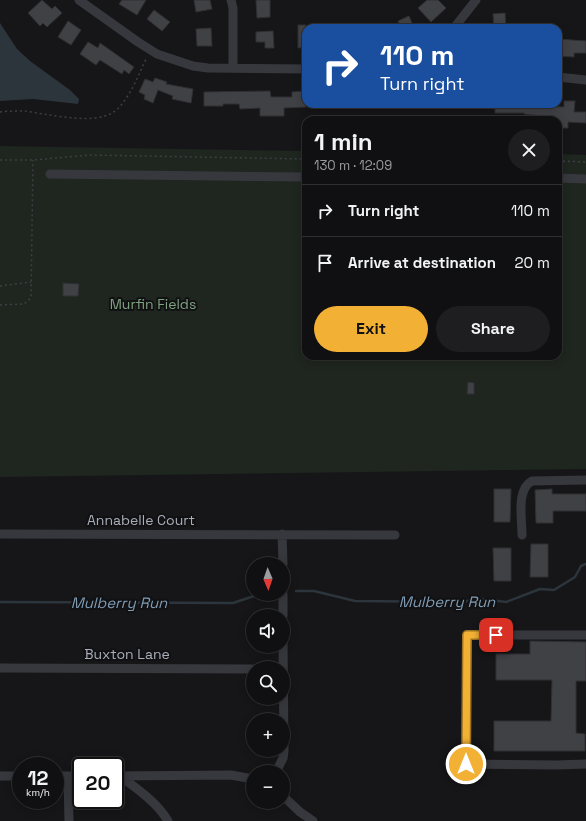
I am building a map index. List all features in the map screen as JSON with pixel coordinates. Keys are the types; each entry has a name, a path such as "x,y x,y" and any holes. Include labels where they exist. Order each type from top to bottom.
{"street":[{"path":"79,0 151,50 158,54 193,66 208,68 302,69"},
{"path":"231,0 233,8 233,68"},
{"path":"457,24 476,0"},
{"path":"562,77 586,80"},
{"path":"50,174 302,177"},
{"path":"562,178 586,179"},
{"path":"522,535 522,496 524,488 527,484 532,481 586,480"},
{"name":"Annabelle Court","path":"0,534 395,535"},
{"path":"282,534 282,557"},
{"path":"586,635 467,635 466,748 466,764 586,764"},
{"name":"Buxton Lane","path":"0,668 246,669"},
{"path":"280,765 284,751 283,705"},
{"path":"124,776 231,775 246,778"},
{"path":"0,776 12,776"},
{"path":"64,776 72,776"},
{"path":"68,776 69,821"},
{"path":"124,781 144,794 160,810 168,821"},
{"path":"290,803 311,821"}],"path":[{"path":"0,112 22,111 81,118 98,118 112,112 122,103 151,50"},
{"path":"0,160 33,160 90,155 302,159"},
{"path":"0,305 24,304 31,298 33,160"},
{"path":"562,161 586,162"},
{"path":"0,286 31,282"}],"green space":[{"name":"Murfin Fields","path":"0,146 302,151 302,360 562,360 562,154 586,155 586,469 0,477"}],"shaded area":[{"path":"0,23 17,49 30,61 70,90 79,99 78,104 33,99 0,101"}],"building":[{"path":"42,0 52,9 55,6 62,13 47,27 43,23 40,26 28,13"},
{"path":"122,0 146,0 137,15 119,4"},
{"path":"194,0 210,0 212,9 196,12"},
{"path":"256,0 270,0 270,17 257,18"},
{"path":"427,0 438,0 446,8 431,22 418,8"},
{"path":"154,10 170,22 162,31 147,19"},
{"path":"505,13 506,24 494,24 493,14"},
{"path":"409,16 412,24 399,24 398,21"},
{"path":"68,21 81,30 71,45 58,37"},
{"path":"298,25 302,25 302,48 298,48"},
{"path":"211,28 212,46 197,46 196,29"},
{"path":"273,31 274,48 265,48 265,42 256,42 256,32"},
{"path":"562,39 586,41 586,53 574,53 574,57 562,56"},
{"path":"88,42 98,48 100,43 134,67 129,74 124,70 122,74 100,60 96,65 80,54"},
{"path":"155,78 167,82 166,84 193,89 191,103 172,99 173,96 158,90 153,103 144,99 145,95 139,92 145,79 153,82"},
{"path":"270,91 271,97 292,97 292,92 302,91 302,107 284,108 284,116 260,116 260,108 240,109 239,104 204,106 204,92"},
{"path":"564,101 575,101 574,112 586,112 586,123 568,122 568,128 562,128 562,116 543,116 524,113 495,113 495,108 564,107"},
{"path":"63,283 79,284 78,296 63,296"},
{"path":"468,382 474,383 474,394 467,394"},
{"path":"494,489 511,489 510,522 494,522"},
{"path":"552,489 552,494 586,494 586,511 553,511 553,523 536,523 535,490"},
{"path":"531,544 548,544 548,577 530,577"},
{"path":"493,548 511,548 511,581 494,581"},
{"path":"530,641 586,642 586,681 576,681 576,733 585,734 585,751 494,751 494,721 551,721 552,680 496,680 496,654 530,654"}],"waterway":[{"name":"Mulberry Run","path":"296,591 314,591 355,601 459,602 482,599 506,602 540,589 554,590 575,577 581,566 586,564"},
{"name":"Mulberry Run","path":"0,602 233,603 246,599"}],"route":[{"path":"466,764 467,635 496,635"}]}
